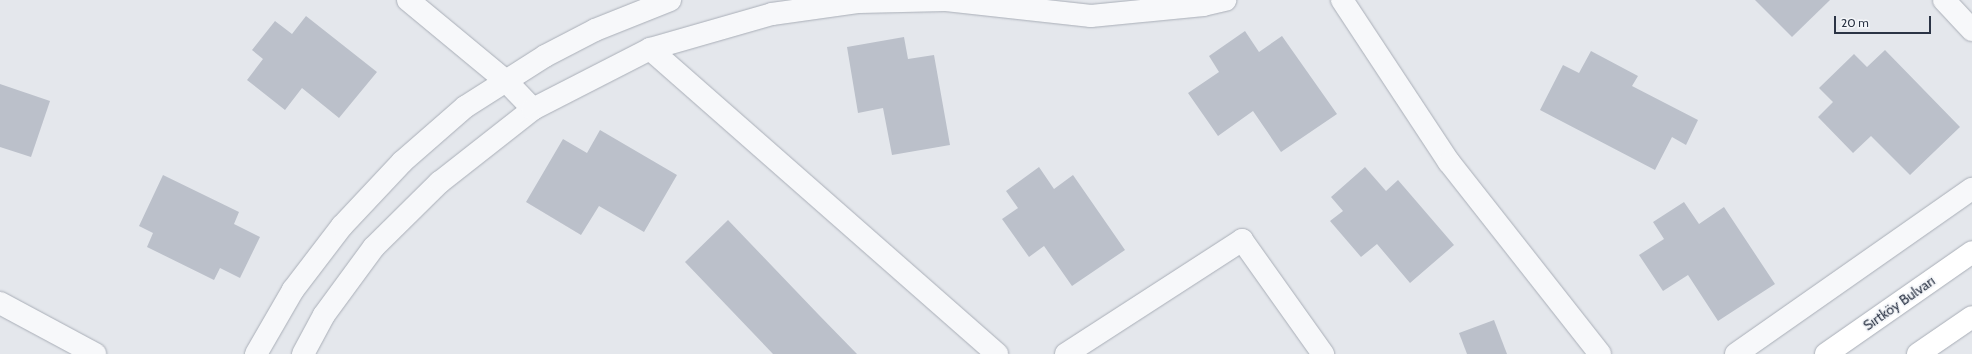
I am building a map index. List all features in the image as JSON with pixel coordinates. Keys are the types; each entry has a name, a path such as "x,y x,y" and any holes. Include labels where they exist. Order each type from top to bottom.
{"main road":[{"name":"Sırtköy Bulvarı","path":"1826,354 1972,252"},
{"path":"1918,354 1972,317"}],"street":[{"path":"408,0 506,81 533,109"},
{"path":"256,354 292,290 342,226 407,157 465,107 545,56 596,30 670,0"},
{"path":"303,354 324,315 374,247 440,182 533,109 650,49 772,14 859,2 946,0 1091,16 1203,5 1225,0"},
{"path":"1342,0 1449,162 1600,354"},
{"path":"1944,0 1972,30"},
{"path":"650,49 997,354"},
{"path":"1736,354 1972,189"},
{"path":"1066,354 1242,240 1323,354"},
{"path":"0,303 95,354"}],"building":[{"path":"1755,0 1830,0 1792,37"},
{"path":"306,16 377,72 339,118 302,88 285,110 247,80 263,59 252,50 275,21 292,34"},
{"path":"1245,31 1259,52 1282,36 1337,114 1281,152 1253,111 1218,136 1188,93 1219,72 1209,56"},
{"path":"904,37 908,59 934,55 950,145 892,155 883,108 858,113 847,47"},
{"path":"1885,50 1960,127 1910,175 1871,136 1853,153 1818,117 1833,102 1819,88 1854,54 1867,67"},
{"path":"1591,51 1638,76 1632,86 1698,120 1686,145 1672,137 1655,170 1540,110 1563,65 1579,73"},
{"path":"0,84 50,101 31,157 0,147"},
{"path":"600,130 677,175 644,232 599,206 581,235 526,202 563,139 587,153"},
{"path":"1039,167 1054,189 1073,175 1125,250 1072,286 1044,246 1029,257 1002,219 1018,208 1006,191"},
{"path":"1365,167 1386,191 1398,180 1454,245 1410,283 1377,244 1361,257 1330,221 1343,211 1331,197"},
{"path":"163,175 239,212 234,224 260,237 240,278 220,268 214,280 147,247 153,233 139,226"},
{"path":"1684,202 1699,224 1724,207 1775,284 1718,321 1688,275 1663,291 1639,255 1664,239 1653,222"},
{"path":"728,220 857,354 773,354 685,262"},
{"path":"1494,320 1507,354 1467,354 1459,333"}]}
